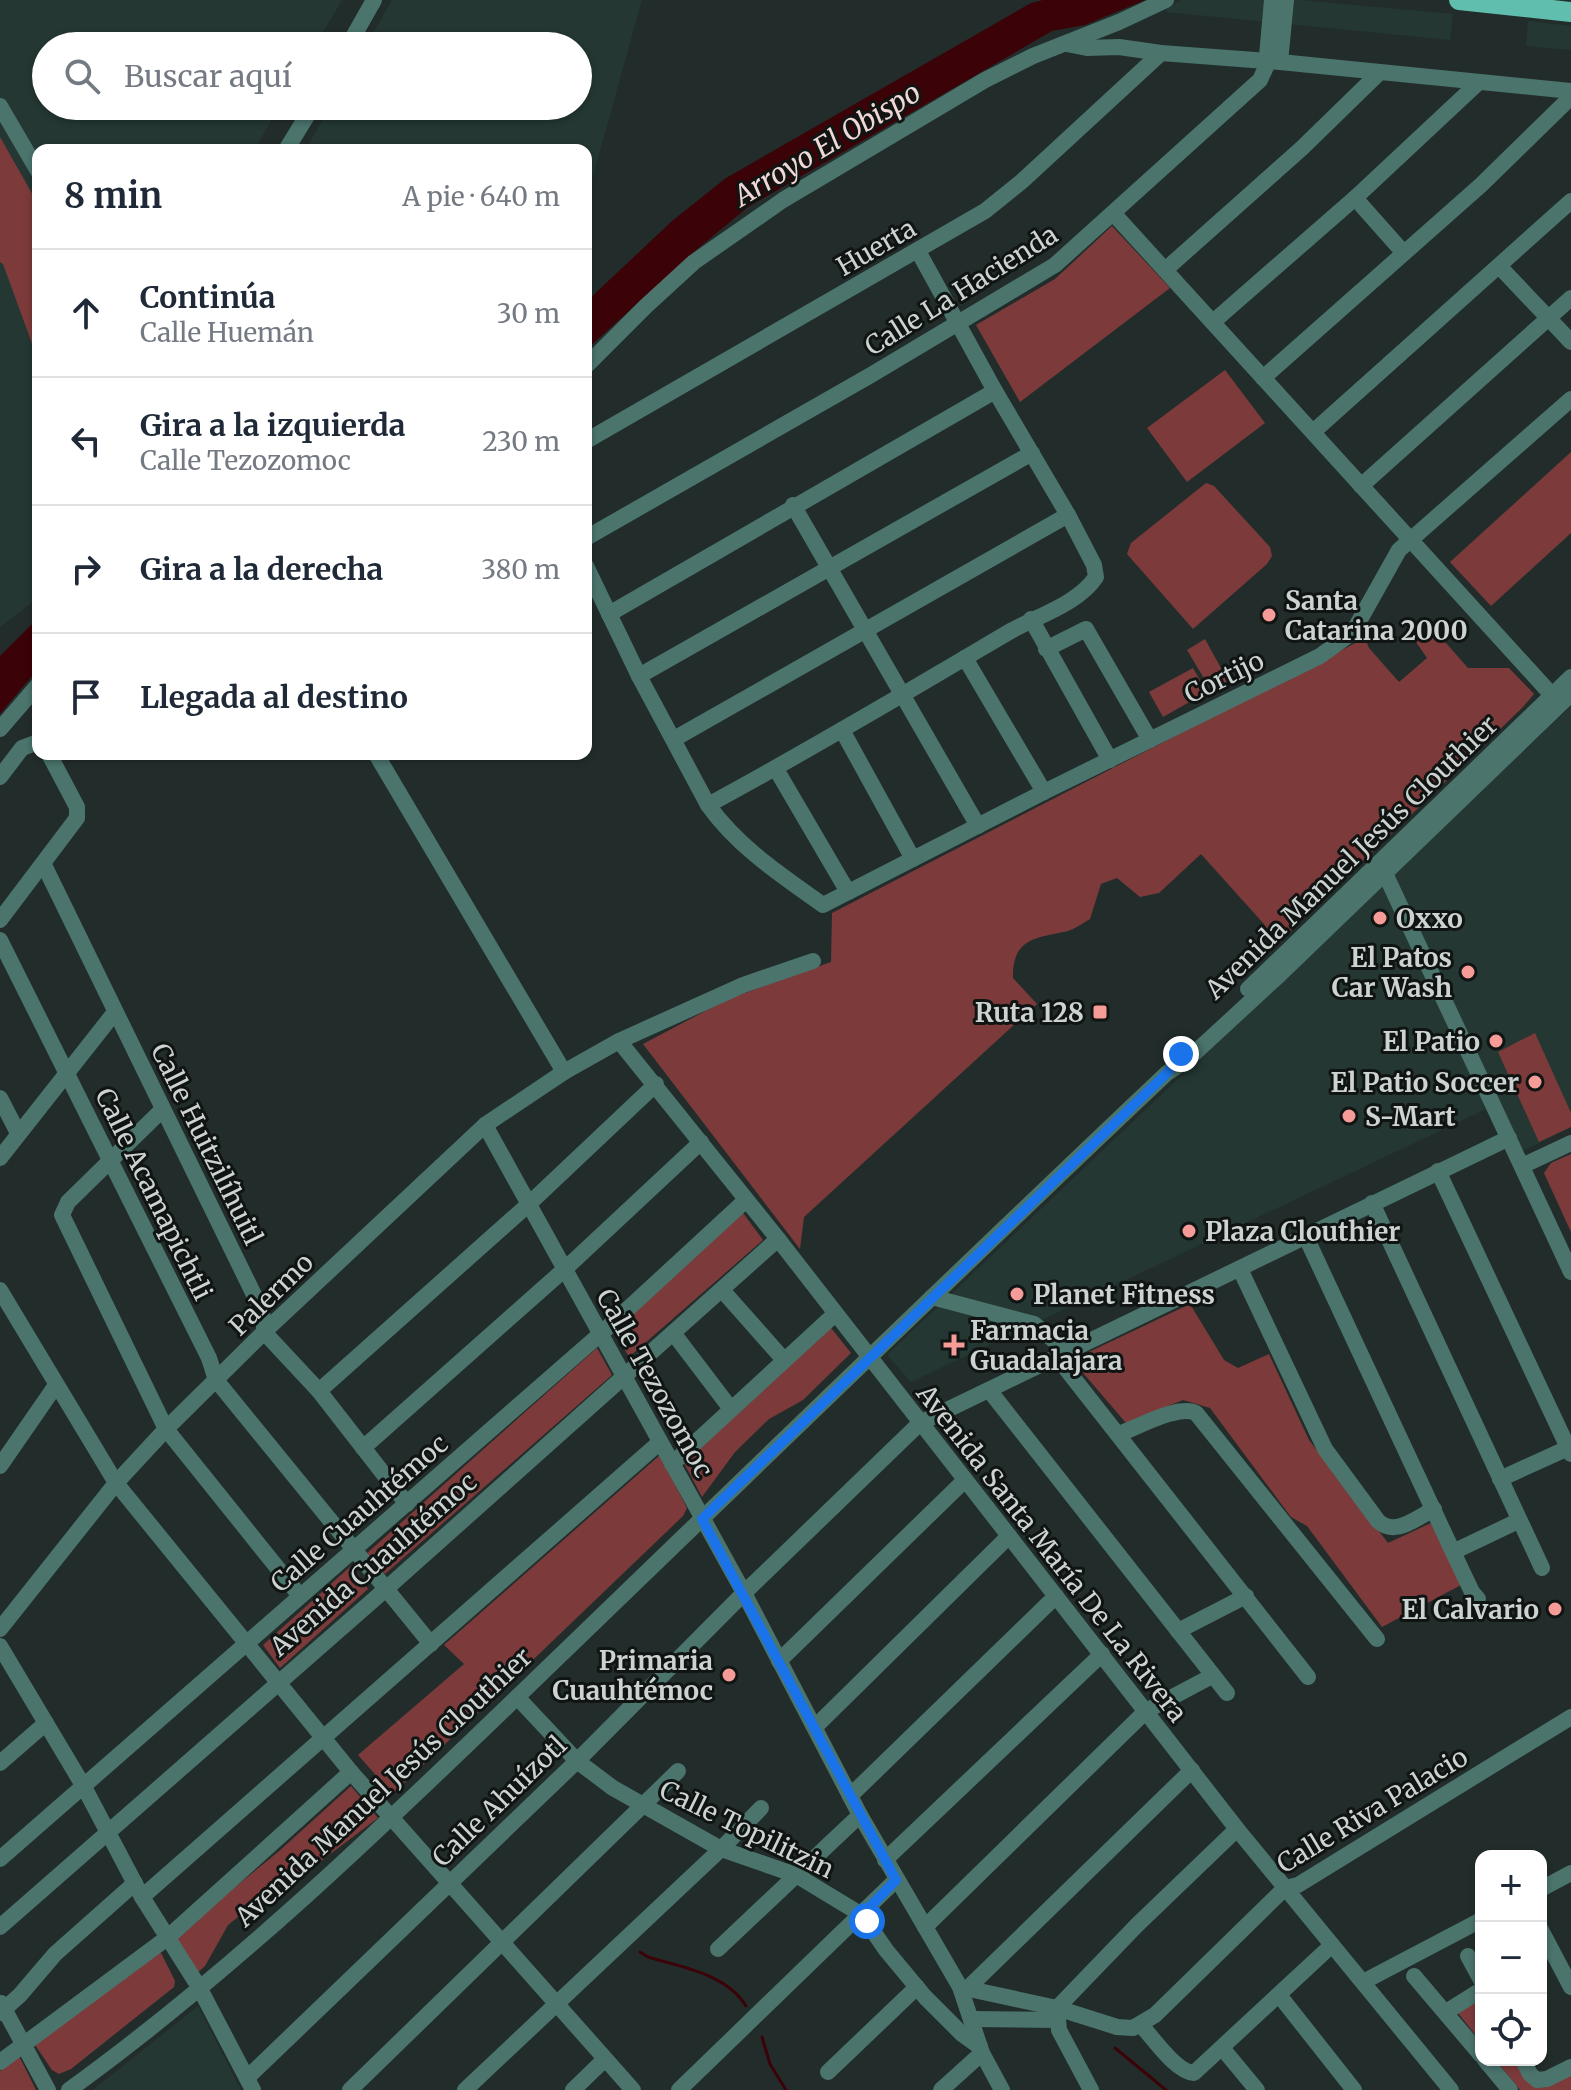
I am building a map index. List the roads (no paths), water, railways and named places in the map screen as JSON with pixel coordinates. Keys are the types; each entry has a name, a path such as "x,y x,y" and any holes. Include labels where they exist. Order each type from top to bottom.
{"main road":[{"path":"1459,0 1533,4 1571,12"}],"street":[{"path":"356,32 374,0"},
{"path":"1086,42 1166,0"},
{"name":"Calle La Hacienda","path":"1272,0 1273,62"},
{"name":"Calle La Hacienda","path":"592,535 959,324 1055,265 1250,91 1273,62 1286,0"},
{"path":"592,360 694,262 750,222 985,80 1066,43 1086,42 1161,53 1571,91"},
{"name":"Huerta","path":"592,438 985,211 1021,182 1161,53"},
{"path":"1165,270 1302,148 1379,73"},
{"path":"1213,322 1355,198 1478,83"},
{"path":"1263,378 1481,185 1571,97"},
{"path":"0,106 32,161"},
{"path":"290,144 304,120"},
{"path":"1355,198 1403,252"},
{"path":"1313,432 1571,201"},
{"path":"1113,213 1410,539 1561,697"},
{"path":"592,579 639,676 708,805 776,769 1089,587 1096,577 1094,565 918,251"},
{"path":"1499,266 1571,342"},
{"path":"1361,486 1571,298"},
{"path":"609,614 995,391"},
{"name":"Cortijo","path":"708,805 756,858 823,905 1320,656 1353,632 1364,617 1390,563 1410,539 1571,399"},
{"path":"639,676 1032,453"},
{"path":"793,505 978,826"},
{"path":"674,739 1068,515"},
{"path":"1031,619 1110,760"},
{"path":"1046,649 1086,629 1150,740"},
{"path":"965,658 1044,792"},
{"name":"Avenida Manuel Jesús Clouthier","path":"69,2090 199,1987 390,1817 1167,1073 1176,1059 1561,697 1571,677"},
{"path":"0,729 32,692"},
{"path":"842,730 913,859"},
{"path":"0,777 30,745"},
{"path":"0,920 77,818 77,807 52,760"},
{"path":"380,760 564,1072"},
{"path":"776,769 848,892"},
{"name":"Calle Huitzilíhuitl","path":"44,865 258,1303 264,1320 264,1332 319,1391 407,1504"},
{"path":"1382,867 1571,1272"},
{"name":"Calle Acamapichtli","path":"0,940 209,1358 216,1380 431,1644"},
{"name":"Palermo","path":"0,1629 116,1483 166,1429 264,1332 485,1125 564,1072 619,1041 743,985 813,961"},
{"path":"0,1158 115,1012"},
{"name":"Avenida Santa María De La Rivera","path":"619,1041 778,1239 1237,1829 1451,2090"},
{"path":"319,1391 530,1203 656,1084"},
{"path":"0,1098 18,1133"},
{"path":"162,1110 62,1211 63,1219 166,1429 300,1596"},
{"name":"Calle Tezozomoc","path":"485,1125 744,1593 896,1880 964,1987 981,2050"},
{"name":"Calle Ahuízotl","path":"250,2084 449,1883 920,1423 1509,1138"},
{"path":"363,1448 566,1268 701,1142"},
{"path":"1522,1166 1571,1143"},
{"path":"1438,1171 1570,1451 1500,1479"},
{"name":"Calle Cuauhtémoc","path":"0,1859 601,1333 746,1200"},
{"path":"1372,1203 1542,1568"},
{"path":"1305,1235 1453,1552 1478,1599"},
{"name":"Avenida Cuauhtémoc","path":"0,1927 387,1588 778,1239"},
{"path":"1240,1269 1325,1449 1378,1521 1389,1529 1434,1509"},
{"path":"722,1290 784,1360"},
{"path":"932,1297 1034,1324 1062,1354 1119,1434 1308,1677"},
{"path":"2,1300 116,1483 351,1772 633,2090"},
{"path":"672,1464 835,1314"},
{"path":"674,1334 731,1409"},
{"path":"0,1466 56,1385"},
{"path":"989,1390 1227,1693"},
{"path":"1119,1434 1172,1413 1187,1410 1196,1413 1377,1639"},
{"path":"48,2090 2,2008 55,1954 323,1738 660,1442"},
{"path":"779,1661 965,1480"},
{"path":"1453,1552 1518,1521"},
{"path":"815,1727 1009,1536"},
{"path":"850,1796 1056,1596"},
{"path":"1178,1631 1246,1596"},
{"path":"0,1646 84,1787 138,1890 199,1987 250,2084"},
{"path":"885,1860 1102,1654"},
{"path":"925,1927 1146,1711 1212,1676"},
{"name":"Calle Topilitzin","path":"517,1697 577,1761 613,1788 721,1849 796,1875 862,1915 917,1987 953,2027 981,2050"},
{"name":"Calle Riva Palacio","path":"1141,2025 1155,2015 1285,1888 1298,1885 1571,1717"},
{"path":"0,1763 46,1723"},
{"path":"964,1987 1192,1770"},
{"path":"350,2090 678,1771"},
{"path":"0,2062 167,1938 351,1772"},
{"path":"465,2090 761,1808"},
{"path":"718,1949 860,1815"},
{"path":"971,2019 1057,2014 1137,1925 1237,1829"},
{"path":"1547,1886 1571,1873"},
{"path":"679,2090 896,1880"},
{"path":"1363,1982 1477,1922"},
{"path":"1547,1941 1571,1987"},
{"path":"964,1987 1057,2014 1117,2027 1141,2025 1179,2067 1189,2073 1200,2070 1332,1945"},
{"path":"1468,1956 1475,1969"},
{"path":"1414,1976 1475,2048"},
{"path":"828,2072 917,1987"},
{"path":"1446,2012 1475,1994"},
{"path":"1279,1995 1354,2090"},
{"path":"1057,2014 1062,2037 1091,2090"},
{"path":"1223,2049 1257,2090"},
{"path":"941,2090 981,2050 1002,2090"},
{"path":"573,2090 605,2059"},
{"path":"1490,2066 1510,2090"},
{"path":"1526,2066 1537,2080 1547,2079 1571,2067"}],"water":[{"name":"Arroyo El Obispo","path":"1043,0 1145,0 1085,25 1052,31 748,207 592,345 592,296 672,221 726,178 1031,3"},
{"path":"32,624 32,676 0,714 0,656"}],"waterway":[{"path":"640,1952 715,1979 738,1995 746,2006"},
{"path":"762,2037 770,2064 786,2090"},
{"path":"1115,2048 1166,2090"}],"place":[{"name":"Santa Catarina 2000","path":"1269,615"},
{"name":"Oxxo","path":"1380,918"},
{"name":"El Patos Car Wash","path":"1468,972"},
{"name":"Ruta 128","path":"1100,1012"},
{"name":"El Patio","path":"1496,1041"},
{"name":"El Patio Soccer","path":"1535,1082"},
{"name":"S-Mart","path":"1349,1116"},
{"name":"Plaza Clouthier","path":"1189,1231"},
{"name":"Planet Fitness","path":"1017,1294"},
{"name":"Farmacia Guadalajara","path":"954,1345"},
{"name":"El Calvario","path":"1555,1609"},
{"name":"Primaria Cuauhtémoc","path":"729,1675"}]}
